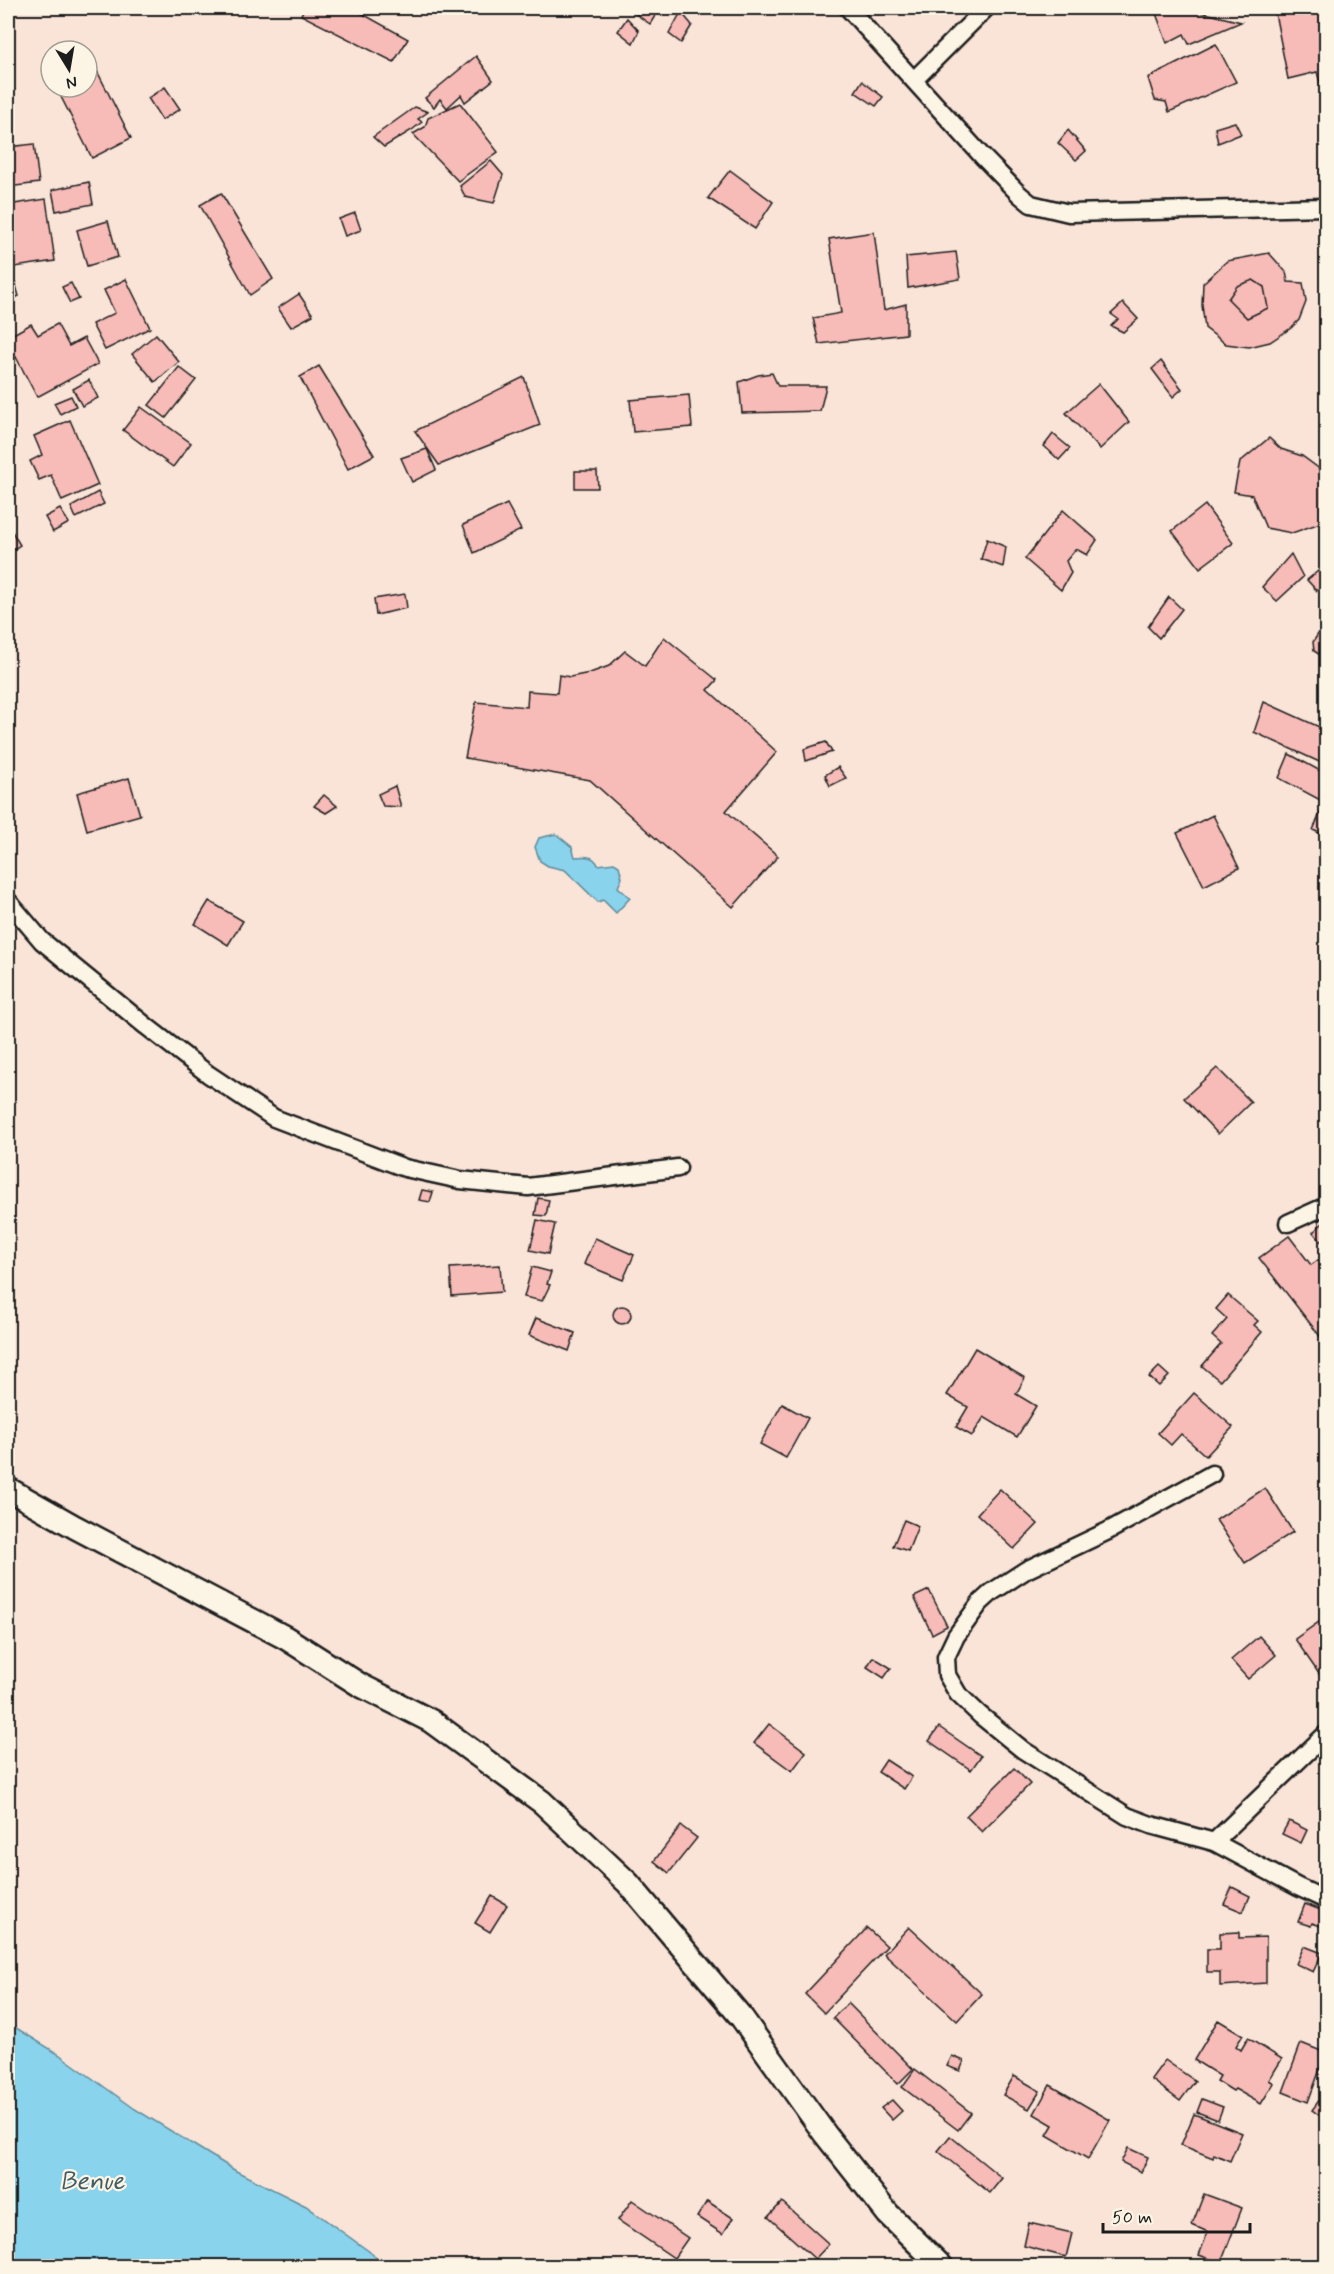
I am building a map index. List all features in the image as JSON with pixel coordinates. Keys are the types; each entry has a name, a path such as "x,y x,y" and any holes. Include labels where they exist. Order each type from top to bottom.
{"main road":[{"path":"8,1489 75,1527 286,1638 360,1685 430,1721 542,1802 628,1883 742,2018 825,2134 888,2214 941,2266"}],"street":[{"path":"848,8 983,157 1031,204 1069,213 1326,207"},
{"path":"914,80 986,8"},
{"path":"8,901 42,940 146,1026 208,1074 274,1118 405,1168 460,1180 528,1187 678,1168"},
{"path":"1288,1223 1326,1206"},
{"path":"1212,1474 1007,1581 980,1603 956,1636 945,1664 947,1675 958,1694 1023,1750 1127,1816 1214,1842 1326,1900"},
{"path":"1214,1842 1326,1734"}],"water":[{"path":"556,834 572,847 575,857 592,858 598,865 614,863 619,866 622,878 618,887 630,898 616,913 603,900 598,902 565,870 548,866 540,861 535,847 539,838"},
{"name":"Benue","path":"8,2023 60,2055 135,2109 236,2171 306,2206 370,2252 385,2266 8,2266"}],"building":[{"path":"304,8 352,8 408,39 394,62 301,15"},
{"path":"627,8 660,8 650,24"},
{"path":"1154,8 1185,8 1241,22 1189,44 1184,34 1167,43"},
{"path":"1274,8 1326,8 1326,104 1317,72 1288,79"},
{"path":"681,12 692,25 681,43 669,34"},
{"path":"627,18 639,31 633,43 618,31"},
{"path":"1216,44 1236,82 1169,112 1166,102 1155,100 1148,78"},
{"path":"476,56 493,80 465,102 461,95 447,108 440,99 434,107 425,98"},
{"path":"99,75 131,138 92,158 62,99 99,99"},
{"path":"862,81 883,97 876,106 855,92"},
{"path":"165,87 180,109 162,120 148,98"},
{"path":"460,103 498,152 458,181 413,134 425,127 428,118"},
{"path":"415,107 428,112 418,119 422,122 412,130 384,147 373,137"},
{"path":"1235,122 1241,134 1218,143 1215,128"},
{"path":"1068,130 1086,151 1076,160 1058,143"},
{"path":"34,144 39,183 8,187 8,147"},
{"path":"491,161 503,175 494,203 465,197 460,186"},
{"path":"730,170 773,202 755,229 708,198"},
{"path":"89,182 93,204 56,211 52,190"},
{"path":"221,193 273,279 250,295 200,205"},
{"path":"46,199 55,261 8,268 8,205"},
{"path":"355,213 361,230 345,236 339,219"},
{"path":"108,221 118,257 87,266 77,230"},
{"path":"874,232 884,310 906,304 906,334 819,344 813,318 841,313 829,239"},
{"path":"956,252 960,279 908,288 906,257"},
{"path":"1269,253 1286,272 1288,282 1303,283 1306,302 1299,320 1270,342 1249,347 1226,344 1205,328 1202,305 1203,283 1227,261"},
{"path":"126,279 150,328 105,350 92,324 115,313 104,290"},
{"path":"1253,280 1264,287 1268,308 1247,318 1228,299 1237,286"},
{"path":"15,282 19,296 8,301 8,285"},
{"path":"71,283 79,299 70,303 62,287"},
{"path":"299,294 313,315 291,327 278,308"},
{"path":"1123,303 1138,319 1123,332 1111,326 1118,319 1111,314"},
{"path":"31,324 38,335 57,324 69,346 84,338 98,364 37,397 16,357 8,362 8,337"},
{"path":"156,334 179,362 155,382 132,354"},
{"path":"1161,361 1182,389 1173,397 1152,369"},
{"path":"319,366 374,455 348,469 300,377"},
{"path":"179,367 196,380 166,418 149,405"},
{"path":"772,373 778,386 826,386 820,411 742,413 739,382"},
{"path":"524,377 540,425 439,465 415,431"},
{"path":"89,380 98,398 82,406 73,389"},
{"path":"1099,384 1129,422 1100,449 1066,413"},
{"path":"689,395 692,427 633,432 630,400"},
{"path":"71,396 76,406 60,414 54,403"},
{"path":"141,407 191,443 173,467 123,430"},
{"path":"70,420 98,485 62,501 51,475 39,480 30,461 42,455 34,436"},
{"path":"1053,434 1070,448 1059,460 1044,446"},
{"path":"1269,438 1281,449 1302,456 1321,470 1326,480 1326,521 1292,533 1266,528 1252,495 1234,492 1240,462"},
{"path":"427,449 436,470 412,482 401,458"},
{"path":"575,471 597,471 598,488 575,488"},
{"path":"98,492 104,504 76,518 71,507"},
{"path":"507,504 521,530 474,553 463,525"},
{"path":"1205,505 1233,543 1200,568 1172,531"},
{"path":"60,509 69,523 53,532 45,517"},
{"path":"1063,510 1097,540 1087,555 1076,549 1066,561 1071,573 1061,590 1025,559"},
{"path":"8,525 20,545 8,553"},
{"path":"987,539 1006,547 1003,567 981,559"},
{"path":"1291,554 1303,577 1277,601 1262,587"},
{"path":"1318,571 1326,582 1317,591 1307,580"},
{"path":"405,594 407,608 376,615 374,599"},
{"path":"1169,597 1182,609 1159,638 1148,627"},
{"path":"1326,631 1325,658 1314,651 1313,642 1318,634"},
{"path":"664,637 717,680 708,690 777,752 726,811 778,856 733,907 590,780 465,758 476,702 527,707 528,691 557,693 559,675 570,677 590,673 609,666 625,651 645,666"},
{"path":"1264,702 1326,730 1326,765 1254,732"},
{"path":"826,742 832,752 806,761 804,749"},
{"path":"1289,754 1326,774 1326,793 1322,801 1279,778"},
{"path":"838,767 846,778 830,786 825,775"},
{"path":"129,778 140,815 87,830 77,793"},
{"path":"395,786 401,807 383,806 378,794"},
{"path":"324,795 337,806 326,813 314,806"},
{"path":"1326,802 1326,836 1313,830"},
{"path":"1213,815 1239,868 1204,886 1177,833"},
{"path":"209,901 243,921 228,945 195,924"},
{"path":"1217,1068 1251,1102 1218,1134 1184,1098"},
{"path":"422,1190 433,1192 430,1202 419,1200"},
{"path":"538,1198 549,1200 546,1216 535,1215"},
{"path":"537,1220 555,1224 548,1254 530,1250"},
{"path":"1323,1223 1326,1226 1326,1247 1313,1232"},
{"path":"1289,1236 1311,1265 1318,1260 1326,1270 1326,1337 1323,1340 1259,1258"},
{"path":"595,1238 634,1255 623,1280 584,1264"},
{"path":"500,1265 502,1292 452,1296 450,1268"},
{"path":"532,1267 551,1272 547,1284 550,1285 542,1301 524,1297"},
{"path":"1228,1295 1258,1321 1254,1325 1262,1332 1220,1381 1202,1366 1221,1344 1212,1336 1227,1319 1216,1309"},
{"path":"622,1306 630,1311 631,1315 626,1323 622,1324 614,1319 613,1315 618,1307"},
{"path":"536,1318 575,1333 569,1351 529,1335"},
{"path":"975,1348 1025,1378 1016,1394 1036,1406 1017,1437 984,1417 972,1436 956,1427 968,1407 947,1395"},
{"path":"1159,1367 1169,1376 1159,1386 1149,1377"},
{"path":"1194,1393 1233,1427 1206,1456 1181,1434 1171,1445 1158,1433"},
{"path":"782,1404 808,1418 786,1458 760,1444"},
{"path":"1265,1488 1293,1532 1245,1563 1216,1520"},
{"path":"1000,1489 1038,1524 1014,1549 977,1514"},
{"path":"904,1520 918,1526 908,1551 893,1546"},
{"path":"929,1590 947,1626 932,1634 914,1597"},
{"path":"1326,1617 1326,1684 1295,1639"},
{"path":"1259,1636 1276,1655 1248,1679 1231,1660"},
{"path":"873,1657 891,1668 884,1678 867,1667"},
{"path":"769,1724 806,1752 792,1771 754,1743"},
{"path":"939,1727 981,1756 971,1770 929,1741"},
{"path":"886,1760 912,1777 904,1789 878,1772"},
{"path":"1014,1768 1030,1784 982,1832 966,1816"},
{"path":"1289,1821 1307,1830 1301,1843 1282,1834"},
{"path":"681,1826 697,1838 669,1873 654,1861"},
{"path":"1232,1887 1250,1896 1243,1912 1224,1904"},
{"path":"492,1896 507,1905 490,1932 475,1923"},
{"path":"1305,1904 1326,1912 1326,1928 1312,1923 1311,1926 1298,1922"},
{"path":"909,1927 982,1994 957,2021 884,1954"},
{"path":"867,1928 887,1946 824,2013 805,1994"},
{"path":"1239,1932 1239,1938 1266,1937 1266,1983 1220,1986 1220,1972 1207,1972 1207,1949 1220,1949 1220,1933"},
{"path":"1304,1946 1322,1953 1313,1972 1296,1964"},
{"path":"848,2003 913,2069 898,2084 833,2018"},
{"path":"1218,2020 1243,2035 1236,2046 1241,2050 1248,2038 1282,2059 1269,2080 1274,2083 1261,2104 1217,2081 1220,2076 1194,2060"},
{"path":"1301,2043 1326,2053 1308,2102 1283,2092"},
{"path":"952,2056 964,2061 960,2071 947,2066"},
{"path":"1165,2060 1195,2081 1180,2101 1151,2079"},
{"path":"915,2069 971,2113 958,2130 902,2087"},
{"path":"1014,2076 1040,2091 1029,2109 1003,2095"},
{"path":"1050,2085 1110,2120 1088,2159 1047,2135 1053,2125 1034,2114"},
{"path":"1326,2091 1326,2120 1312,2110"},
{"path":"1202,2099 1223,2107 1218,2120 1197,2112"},
{"path":"892,2100 902,2111 892,2120 881,2108"},
{"path":"1194,2114 1242,2133 1230,2161 1214,2154 1213,2158 1181,2145"},
{"path":"950,2136 1002,2178 990,2193 938,2151"},
{"path":"1128,2148 1148,2157 1141,2172 1121,2162"},
{"path":"1204,2194 1242,2208 1221,2263 1199,2255 1208,2232 1192,2225"},
{"path":"632,2200 688,2238 674,2258 618,2220"},
{"path":"707,2201 733,2218 723,2234 697,2217"},
{"path":"782,2202 829,2244 815,2259 768,2217"},
{"path":"1029,2223 1072,2233 1066,2257 1024,2246"}]}
